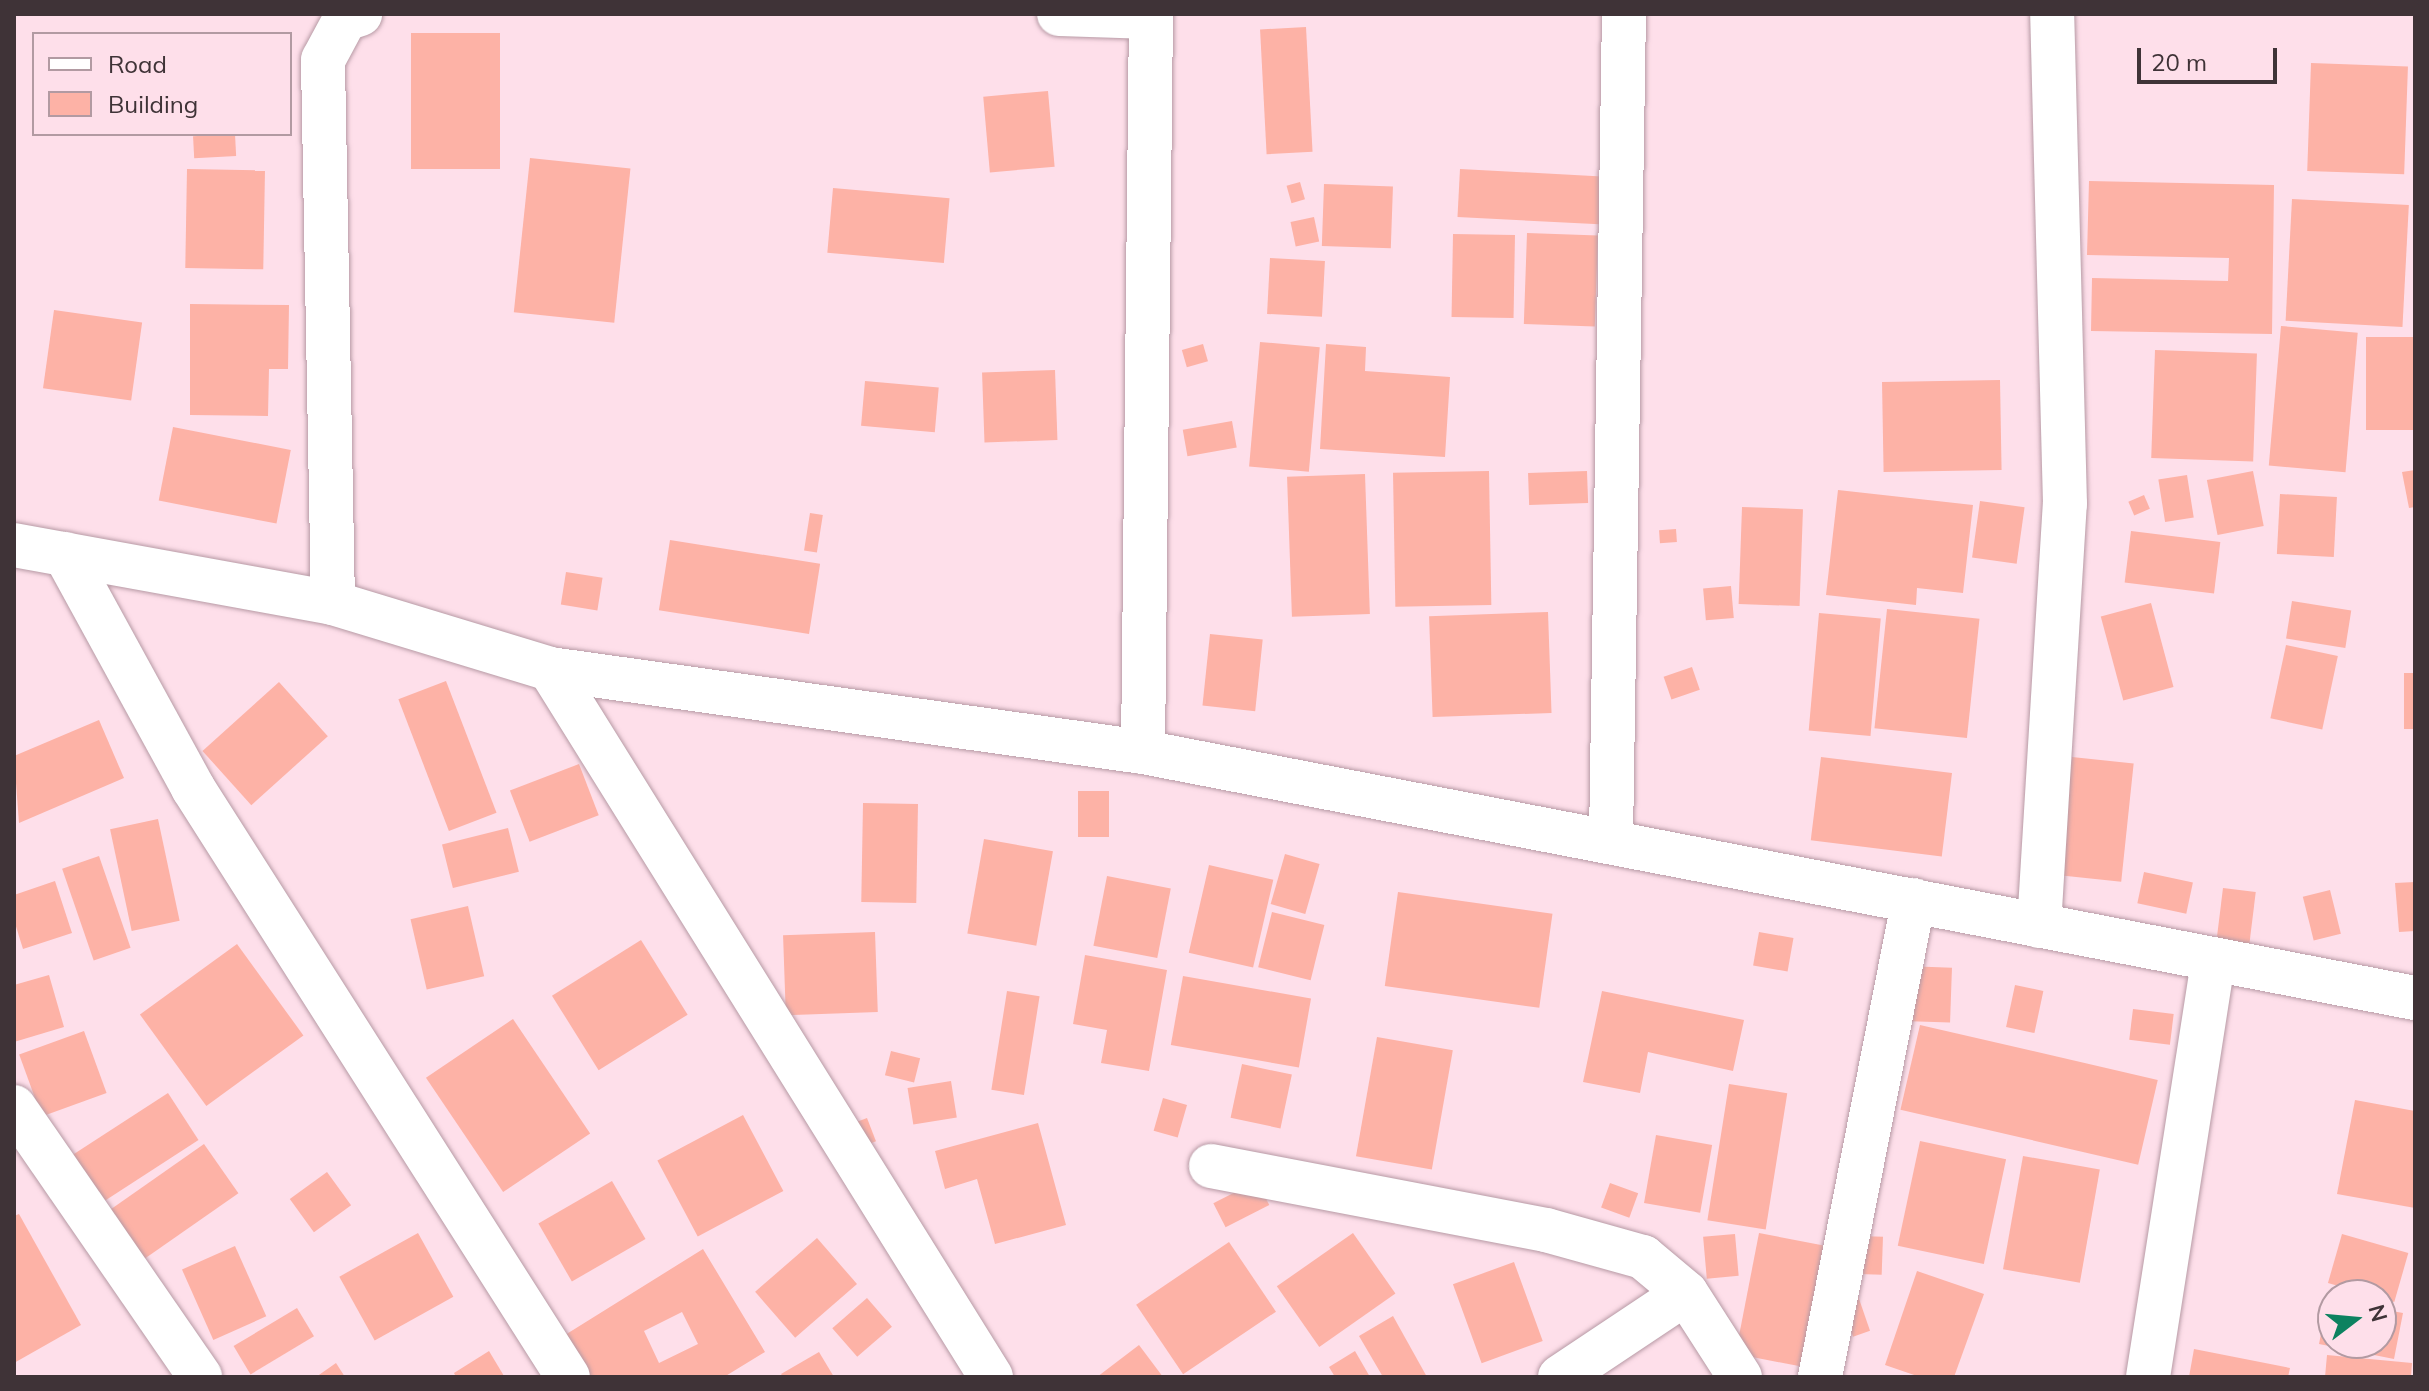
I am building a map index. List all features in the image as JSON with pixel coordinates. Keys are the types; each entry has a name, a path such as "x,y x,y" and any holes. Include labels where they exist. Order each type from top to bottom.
{"street":[{"path":"333,603 323,60 345,19 360,14"},
{"path":"1059,14 1151,16 1143,752"},
{"path":"1611,839 1624,14"},
{"path":"2039,926 2065,504 2052,14"},
{"path":"14,545 333,603 550,669 1143,752 1611,839 2415,998"},
{"path":"65,554 193,788 568,1377"},
{"path":"550,669 991,1377"},
{"path":"1820,1377 1914,900"},
{"path":"2148,1377 2213,960"},
{"path":"14,1107 200,1377"},
{"path":"1211,1166 1546,1230 1643,1257 1686,1293 1740,1377"},
{"path":"1560,1377 1686,1293"}],"building":[{"path":"1306,27 1313,152 1267,154 1260,29"},
{"path":"411,33 500,33 500,169 411,169"},
{"path":"2311,63 2408,66 2404,174 2307,171"},
{"path":"1048,91 1055,167 990,172 983,97"},
{"path":"193,136 235,136 236,156 194,158"},
{"path":"530,158 630,169 614,323 514,312"},
{"path":"187,169 265,170 263,269 185,268"},
{"path":"1460,169 1602,176 1599,224 1457,217"},
{"path":"2089,181 2274,185 2272,334 2091,331 2092,278 2228,281 2229,258 2087,255"},
{"path":"1300,182 1305,199 1292,203 1287,186"},
{"path":"1324,184 1393,186 1391,248 1322,246"},
{"path":"833,188 950,198 944,263 827,253"},
{"path":"2292,199 2409,205 2402,327 2286,321"},
{"path":"1314,217 1319,241 1296,246 1291,222"},
{"path":"1527,233 1598,235 1595,326 1524,324"},
{"path":"1453,234 1515,235 1514,318 1452,317"},
{"path":"1270,258 1325,261 1322,317 1267,314"},
{"path":"190,304 289,305 288,369 269,369 268,416 190,415"},
{"path":"54,310 142,322 131,401 43,388"},
{"path":"2281,326 2358,333 2346,472 2269,465"},
{"path":"2366,337 2415,337 2415,430 2366,430"},
{"path":"1260,342 1320,347 1309,472 1249,467"},
{"path":"1203,344 1208,361 1187,367 1182,350"},
{"path":"1326,344 1366,347 1365,371 1450,377 1445,457 1320,449"},
{"path":"2155,350 2257,354 2253,461 2151,458"},
{"path":"1055,370 1057,440 984,443 982,373"},
{"path":"2000,380 2002,470 1884,472 1882,382"},
{"path":"865,381 939,387 935,432 861,426"},
{"path":"1232,421 1237,448 1187,456 1183,430"},
{"path":"173,427 291,450 276,524 159,501"},
{"path":"2415,470 2415,507 2409,508 2402,472"},
{"path":"1489,471 1491,605 1395,607 1393,473"},
{"path":"1587,471 1588,503 1529,505 1528,473"},
{"path":"2253,471 2264,526 2218,535 2207,480"},
{"path":"1365,474 1370,614 1292,617 1287,477"},
{"path":"2187,475 2194,517 2165,522 2158,480"},
{"path":"1838,490 1973,505 1963,593 1917,588 1916,605 1826,595"},
{"path":"2280,494 2337,497 2334,557 2277,554"},
{"path":"2144,495 2150,509 2134,515 2128,502"},
{"path":"1980,501 2025,507 2017,564 1972,557"},
{"path":"1742,507 1803,509 1800,606 1739,604"},
{"path":"810,513 823,515 817,553 804,551"},
{"path":"1676,529 1677,542 1660,543 1659,530"},
{"path":"2131,531 2220,542 2214,594 2125,583"},
{"path":"670,540 820,564 809,634 659,610"},
{"path":"566,572 603,578 597,610 561,605"},
{"path":"1731,586 1734,618 1706,620 1703,588"},
{"path":"2292,601 2351,610 2345,648 2286,639"},
{"path":"2151,603 2174,687 2123,700 2101,616"},
{"path":"1887,609 1979,619 1967,738 1874,728"},
{"path":"1548,612 1552,713 1433,717 1429,616"},
{"path":"1819,613 1881,618 1870,736 1809,731"},
{"path":"1210,634 1263,640 1255,711 1202,706"},
{"path":"2286,645 2338,656 2322,729 2270,718"},
{"path":"1692,667 1700,690 1671,699 1664,677"},
{"path":"2404,673 2415,673 2415,729 2404,729"},
{"path":"446,681 497,813 449,831 398,699"},
{"path":"279,682 328,736 251,805 202,751"},
{"path":"99,720 124,778 19,823 14,756"},
{"path":"1821,757 1952,773 1942,856 1811,840"},
{"path":"2072,757 2134,763 2121,882 2060,875"},
{"path":"579,764 599,815 530,842 510,791"},
{"path":"1078,791 1109,791 1109,837 1078,837"},
{"path":"863,803 918,804 916,903 861,902"},
{"path":"158,819 180,921 132,931 110,829"},
{"path":"508,828 519,872 453,888 442,844"},
{"path":"984,839 1053,851 1036,946 967,934"},
{"path":"1285,854 1320,864 1305,914 1271,904"},
{"path":"99,856 131,948 94,960 62,869"},
{"path":"1209,865 1273,880 1253,968 1189,953"},
{"path":"2144,872 2193,882 2186,914 2137,903"},
{"path":"1107,876 1171,888 1157,958 1093,946"},
{"path":"55,881 72,933 23,949 14,920 14,895"},
{"path":"2415,882 2415,931 2399,932 2395,883"},
{"path":"2223,888 2256,892 2249,947 2216,943"},
{"path":"2330,890 2341,934 2314,940 2303,897"},
{"path":"1398,892 1552,914 1539,1008 1385,986"},
{"path":"468,906 484,976 427,989 411,919"},
{"path":"1272,912 1324,925 1311,980 1258,967"},
{"path":"875,932 878,1012 786,1015 783,935"},
{"path":"1759,932 1793,938 1788,972 1753,965"},
{"path":"641,940 688,1015 599,1070 552,996"},
{"path":"237,944 303,1035 206,1106 140,1015"},
{"path":"1085,955 1167,970 1149,1071 1101,1063 1107,1030 1073,1024"},
{"path":"1905,966 1952,968 1950,1023 1903,1021"},
{"path":"49,975 64,1027 14,1042 14,985"},
{"path":"1183,976 1311,999 1299,1068 1171,1045"},
{"path":"2015,985 2043,991 2034,1033 2006,1027"},
{"path":"1007,991 1040,996 1024,1095 991,1090"},
{"path":"1602,991 1744,1020 1733,1071 1648,1052 1640,1093 1583,1082"},
{"path":"2133,1009 2174,1014 2170,1045 2129,1040"},
{"path":"513,1019 590,1133 503,1192 426,1078"},
{"path":"1920,1025 2158,1080 2138,1165 1900,1110"},
{"path":"84,1031 107,1093 42,1117 19,1055"},
{"path":"1377,1037 1453,1050 1432,1170 1356,1156"},
{"path":"891,1051 920,1058 914,1083 885,1075"},
{"path":"1242,1064 1292,1075 1280,1128 1231,1118"},
{"path":"951,1081 957,1118 913,1124 908,1088"},
{"path":"1729,1084 1787,1093 1766,1230 1707,1220"},
{"path":"168,1093 198,1140 99,1205 68,1158"},
{"path":"1163,1098 1187,1105 1178,1138 1154,1131"},
{"path":"2355,1100 2415,1111 2415,1208 2337,1194"},
{"path":"743,1115 783,1191 698,1236 657,1161"},
{"path":"867,1118 876,1141 860,1147 851,1124"},
{"path":"1038,1123 1066,1225 995,1244 977,1179 945,1189 935,1151"},
{"path":"1656,1135 1712,1145 1700,1213 1644,1203"},
{"path":"1920,1141 2006,1159 1984,1264 1898,1246"},
{"path":"204,1144 238,1193 144,1259 110,1210"},
{"path":"2023,1156 2100,1170 2080,1283 2003,1269"},
{"path":"327,1172 351,1205 314,1232 290,1199"},
{"path":"612,1181 646,1239 572,1282 538,1224"},
{"path":"1257,1181 1269,1205 1226,1227 1213,1203"},
{"path":"1610,1183 1638,1193 1629,1218 1601,1207"},
{"path":"19,1214 81,1325 14,1363 14,1216"},
{"path":"418,1233 453,1297 375,1340 339,1277"},
{"path":"1353,1233 1395,1294 1319,1347 1277,1286"},
{"path":"1759,1233 1837,1248 1813,1369 1736,1354"},
{"path":"1735,1234 1739,1276 1707,1279 1703,1237"},
{"path":"2342,1234 2408,1253 2397,1293 2397,1279 2329,1279"},
{"path":"1860,1236 1883,1237 1882,1275 1859,1274"},
{"path":"817,1238 857,1284 795,1338 755,1292"},
{"path":"1229,1242 1276,1312 1183,1374 1136,1305"},
{"path":"235,1246 266,1316 213,1340 182,1270"},
{"path":"703,1249 765,1352 724,1377 591,1377 565,1335","holes":["682,1312 698,1344 659,1363 644,1331"]},
{"path":"1514,1262 1543,1341 1482,1363 1453,1284"},
{"path":"1917,1271 1984,1294 1954,1377 1920,1377 1885,1365"},
{"path":"1857,1293 1870,1331 1853,1337 1840,1299"},
{"path":"867,1298 892,1327 857,1357 832,1328"},
{"path":"297,1308 314,1336 251,1374 234,1346"},
{"path":"2397,1312 2403,1313 2397,1344"},
{"path":"1393,1316 1427,1377 1383,1377 1359,1336"},
{"path":"1139,1345 1163,1377 1097,1377"},
{"path":"2194,1349 2290,1368 2288,1377 2189,1377"},
{"path":"489,1351 504,1376 456,1377 454,1373"},
{"path":"1355,1351 1370,1377 1335,1377 1329,1367"},
{"path":"819,1352 834,1377 783,1377 781,1374"},
{"path":"2327,1359 2412,1363 2411,1377 2325,1377"},
{"path":"336,1363 345,1377 316,1377"}]}
